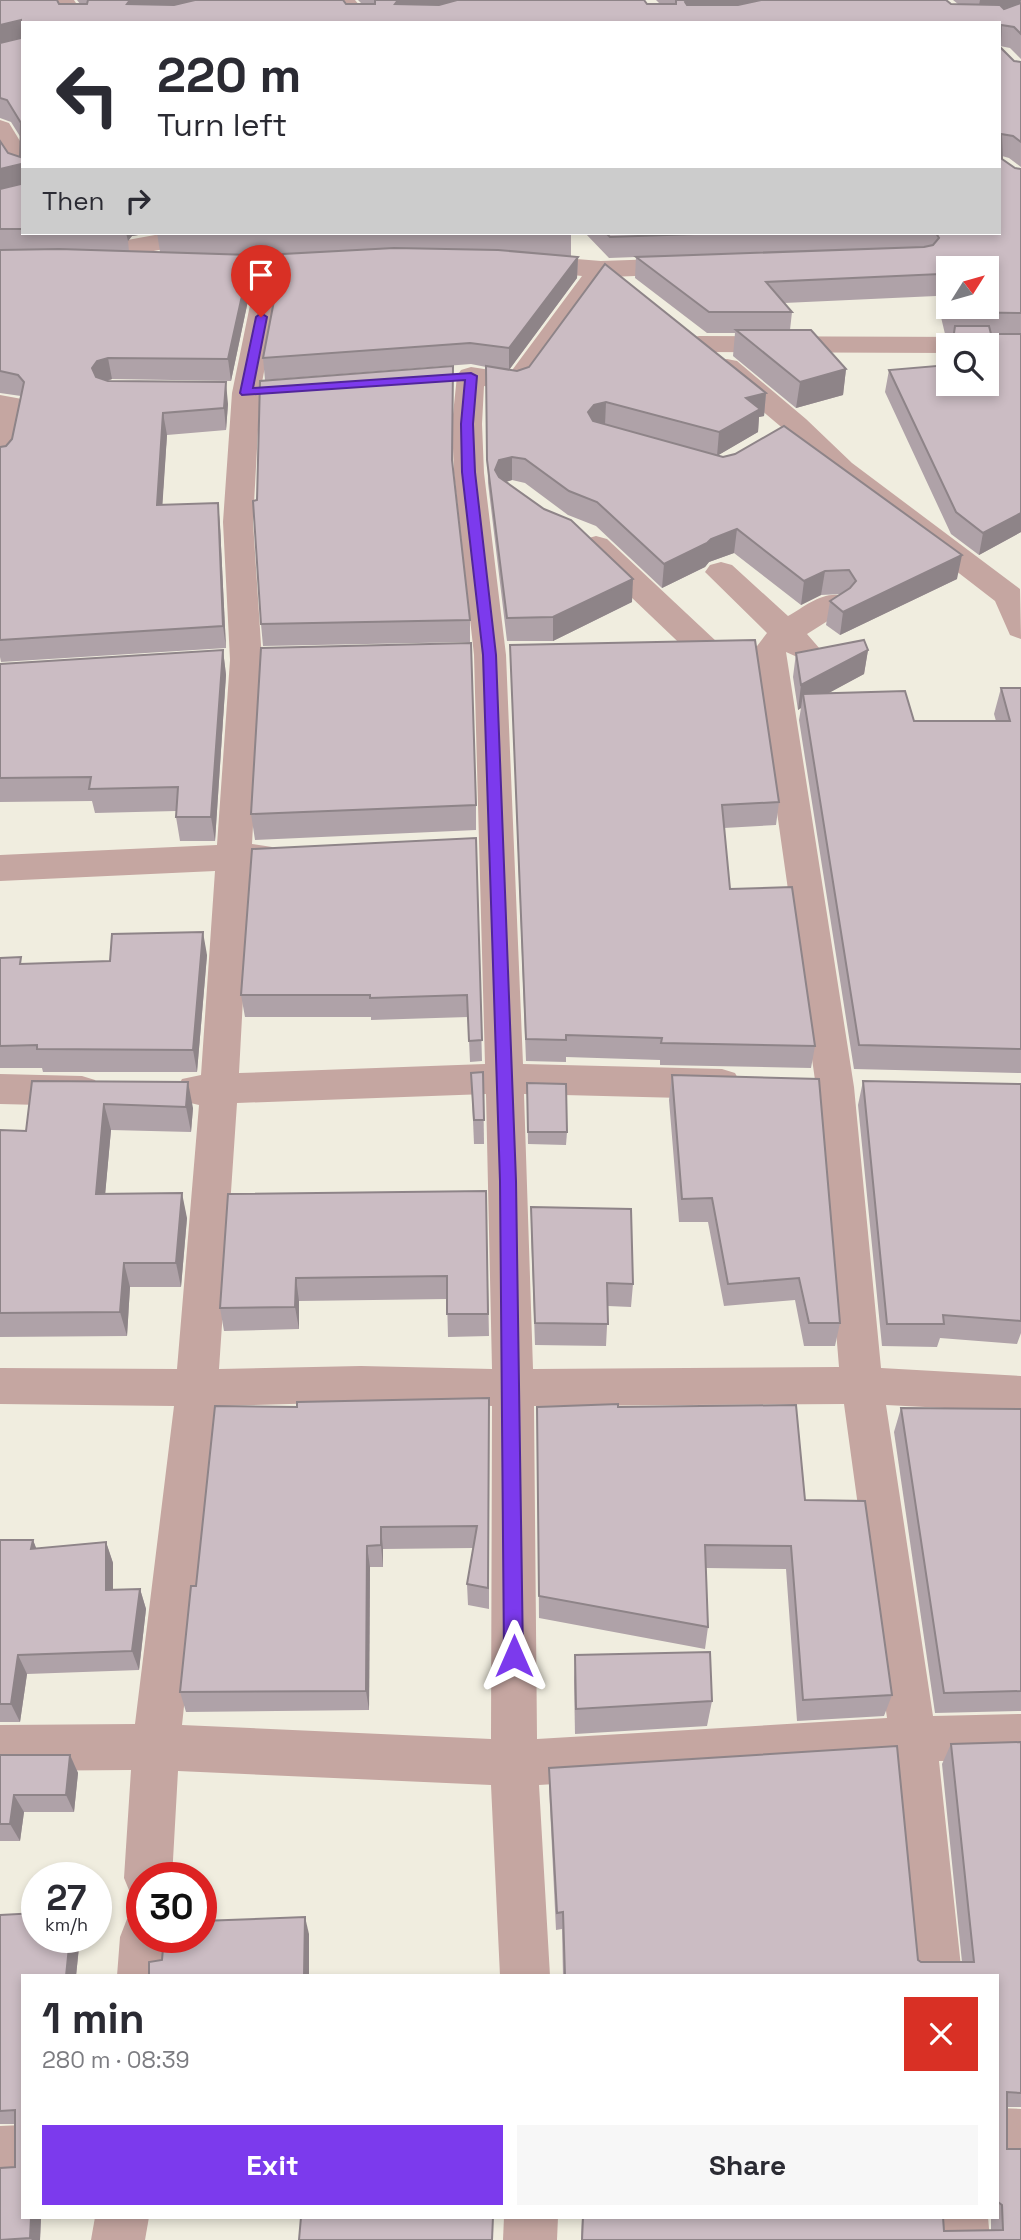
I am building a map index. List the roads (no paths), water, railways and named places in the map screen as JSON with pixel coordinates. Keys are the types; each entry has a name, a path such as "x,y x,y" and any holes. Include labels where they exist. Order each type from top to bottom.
{"street":[{"path":"62,0 76,21"},
{"path":"343,0 360,21"},
{"path":"21,120 0,126 21,164"},
{"path":"52,235 50,260 202,243"},
{"path":"576,242 601,269 634,294"},
{"path":"498,261 601,269 710,265"},
{"path":"149,1862 156,1747 197,1388 219,1090 246,660 238,522 246,392 273,265"},
{"path":"525,1974 514,1763 513,1388 508,1181 503,1078 483,846 490,655 468,472 467,424 458,377 517,383 601,269"},
{"path":"936,343 688,336 786,431 1015,595 1021,628"},
{"path":"0,404 12,405 0,459"},
{"path":"574,531 759,648"},
{"path":"721,572 759,648 835,1087 862,1385 913,1739 937,1974"},
{"path":"666,651 759,648 834,603"},
{"path":"0,868 289,855"},
{"path":"164,1090 503,1078 752,1085"},
{"path":"793,1086 875,1088"},
{"path":"0,1089 110,1091"},
{"path":"0,1386 197,1388 361,1384 513,1388 862,1385 1021,1394"},
{"path":"0,1748 156,1747 514,1763 913,1739 1021,1737"},
{"path":"142,1974 144,1953"},
{"path":"999,2134 1021,2135"},
{"path":"0,2152 21,2151"},
{"path":"118,2240 121,2219"},
{"path":"530,2240 531,2219"},
{"path":"961,2219 963,2240"}]}
